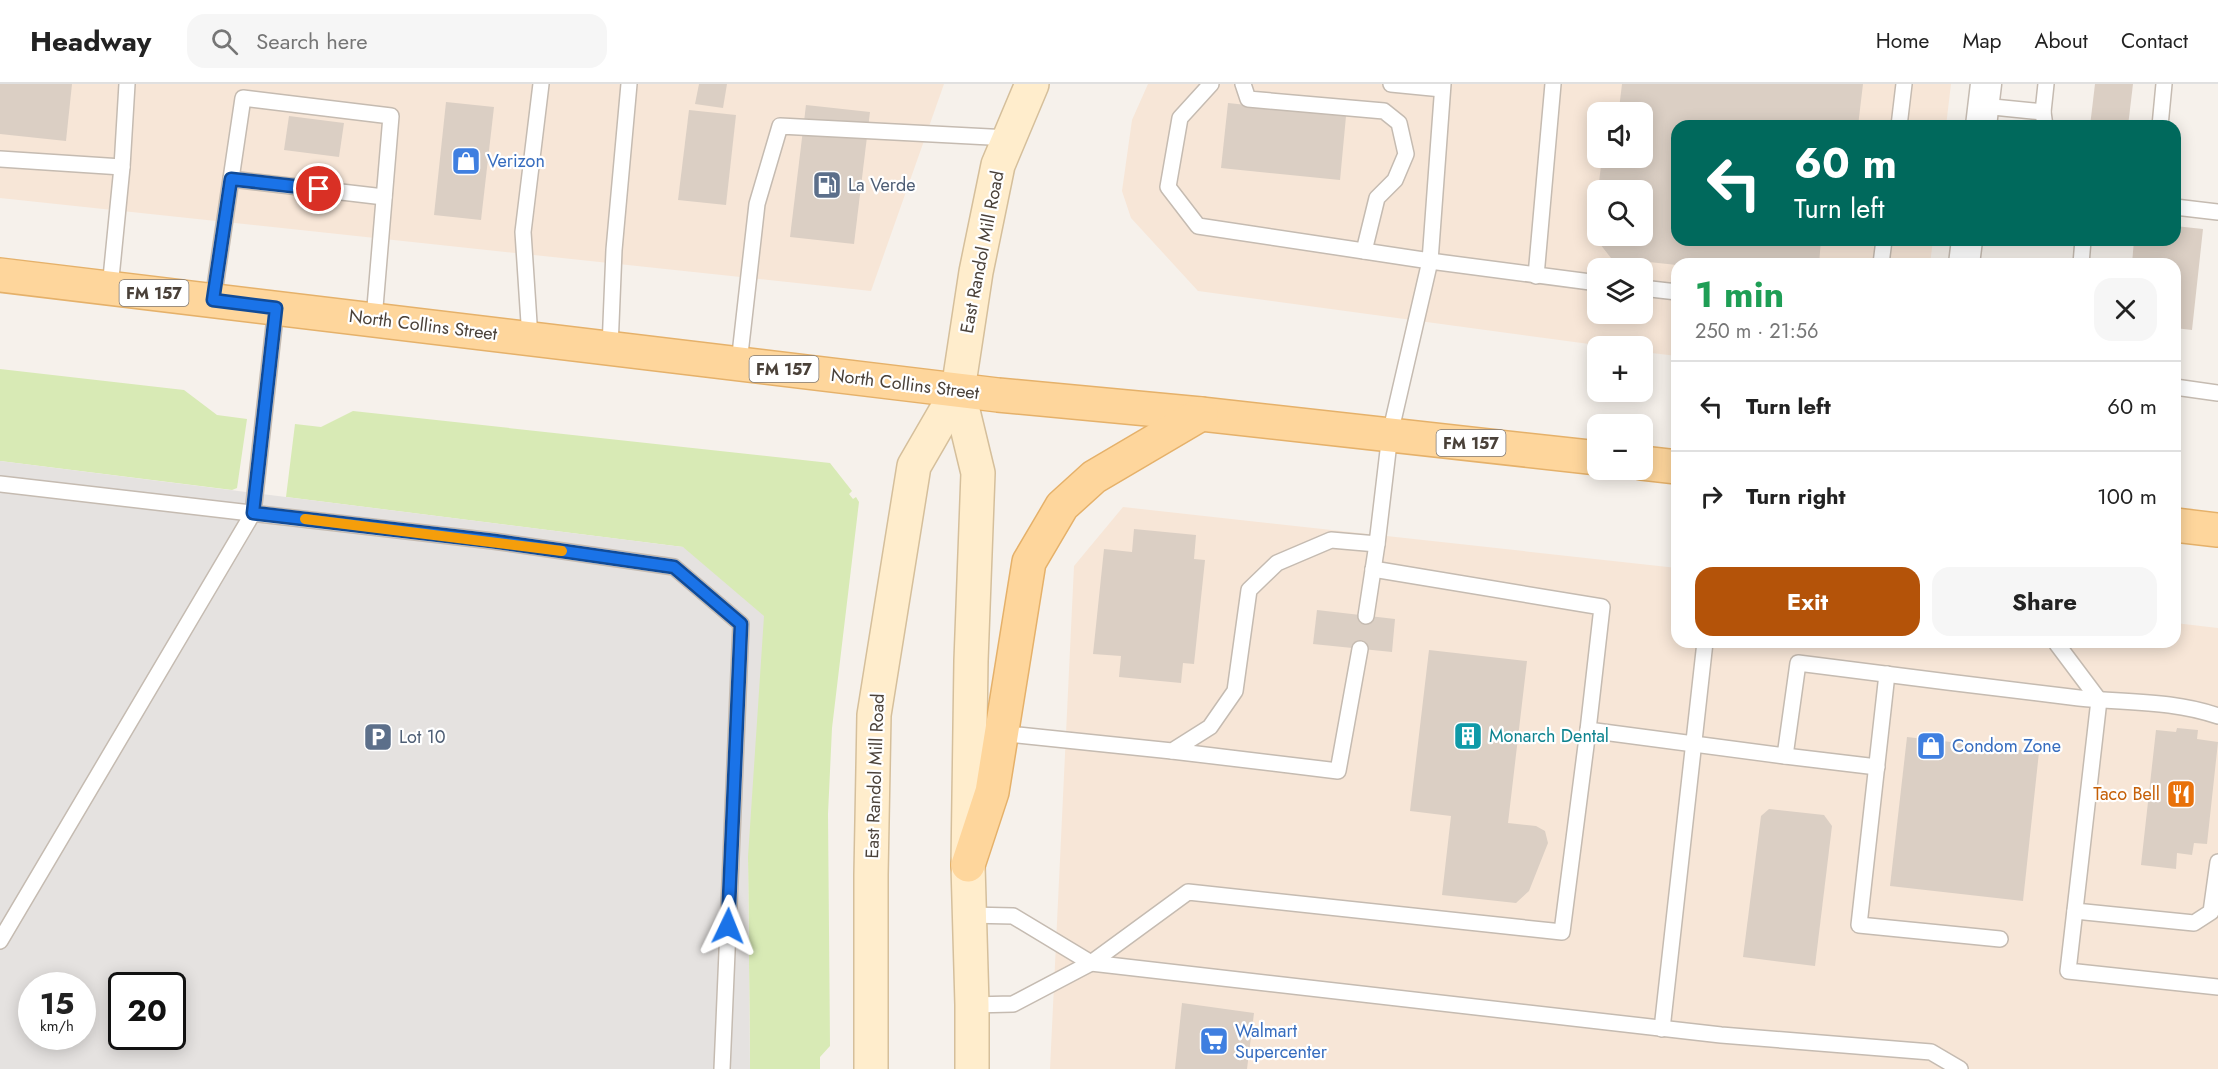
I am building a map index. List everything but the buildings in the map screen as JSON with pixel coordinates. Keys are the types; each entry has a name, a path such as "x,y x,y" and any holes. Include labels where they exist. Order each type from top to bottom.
{"main road":[{"name":"East Randol Mill Road","path":"871,1069 874,715 914,466 958,390 978,261 998,165 1032,84"},
{"name":"North Collins Street","path":"0,274 1010,397 1201,414 1587,457"},
{"name":"East Randol Mill Road","path":"958,390 978,473 971,661 968,865 972,1069"},
{"path":"968,865 992,792 1029,562 1062,506 1094,477 1201,414"},
{"path":"1653,464 1671,466"},
{"path":"2181,526 2218,530"}],"lane":[{"path":"110,288 122,167 127,84"},
{"path":"530,338 523,232 541,84"},
{"path":"610,348 614,250 629,84"},
{"path":"1211,84 1180,118 1168,187 1198,226 1587,282"},
{"path":"1243,84 1248,99 1384,111 1399,123 1406,154 1395,180 1377,198 1364,251"},
{"path":"1366,616 1390,434 1430,261 1443,86 1390,84"},
{"path":"1536,276 1553,84"},
{"path":"1900,120 1904,84"},
{"path":"1983,106 2044,119 2046,84"},
{"path":"2161,120 2164,84"},
{"path":"213,300 243,99 391,116 374,319"},
{"path":"739,363 757,204 780,126 1010,138"},
{"path":"0,159 122,167"},
{"path":"231,179 384,197"},
{"path":"2181,208 2218,212"},
{"path":"1653,289 1671,291"},
{"path":"0,941 253,513 276,308"},
{"path":"2181,388 2218,393"},
{"path":"0,484 493,541 674,567 741,624 722,1069"},
{"path":"1172,751 1210,727 1235,691 1249,590 1277,563 1331,540 1377,544"},
{"path":"972,1005 1013,1004 1091,963 1188,892 1563,932 1602,607 1373,569"},
{"path":"1662,1029 1704,648"},
{"path":"2059,648 2099,700 2068,971 2218,987"},
{"path":"1002,731 1027,736 1338,771 1360,649"},
{"path":"1785,756 1798,663 2099,700 2166,703 2196,708 2218,716"},
{"path":"1887,674 1859,925 2000,939"},
{"path":"1588,730 1877,767"},
{"path":"2075,911 2194,923 2211,912 2218,862"},
{"path":"969,915 1013,916 1091,963 1662,1029 1931,1052 1960,1069"}],"shaded area":[{"path":"0,84 944,84 871,291 0,198"},
{"path":"1148,84 1951,84 1947,120 1671,120 1671,246 1932,246 1931,258 1671,258 1671,355 1653,353 1653,336 1587,336 1587,344 1198,291 1131,218 1122,191 1132,120"},
{"name":"Lot 10","path":"0,461 683,547 764,616 748,857 750,1069 0,1069"},
{"path":"1123,507 1671,567 1671,648 2181,648 2181,624 2218,628 2218,1069 1050,1069 1074,566"}],"green space":[{"path":"0,369 184,390 217,415 247,419 237,488 232,490 0,461"},
{"path":"353,411 830,463 852,491 849,494 853,499 856,497 859,502 832,728 828,814 830,1046 820,1057 820,1069 750,1069 748,857 683,547 286,497 295,424 321,427"}],"slow traffic":[{"path":"305,519 562,551"}],"place":[{"name":"Verizon","path":"466,161"},
{"name":"La Verde","path":"827,185"},
{"name":"Monarch Dental","path":"1468,736"},
{"name":"Lot 10","path":"378,737"},
{"name":"Condom Zone","path":"1931,746"},
{"name":"Taco Bell","path":"2181,794"},
{"name":"Walmart Supercenter","path":"1214,1041"}],"route":[{"path":"319,189 231,179 213,300 276,308 253,513 493,541 674,567 741,624 728,926"}]}
